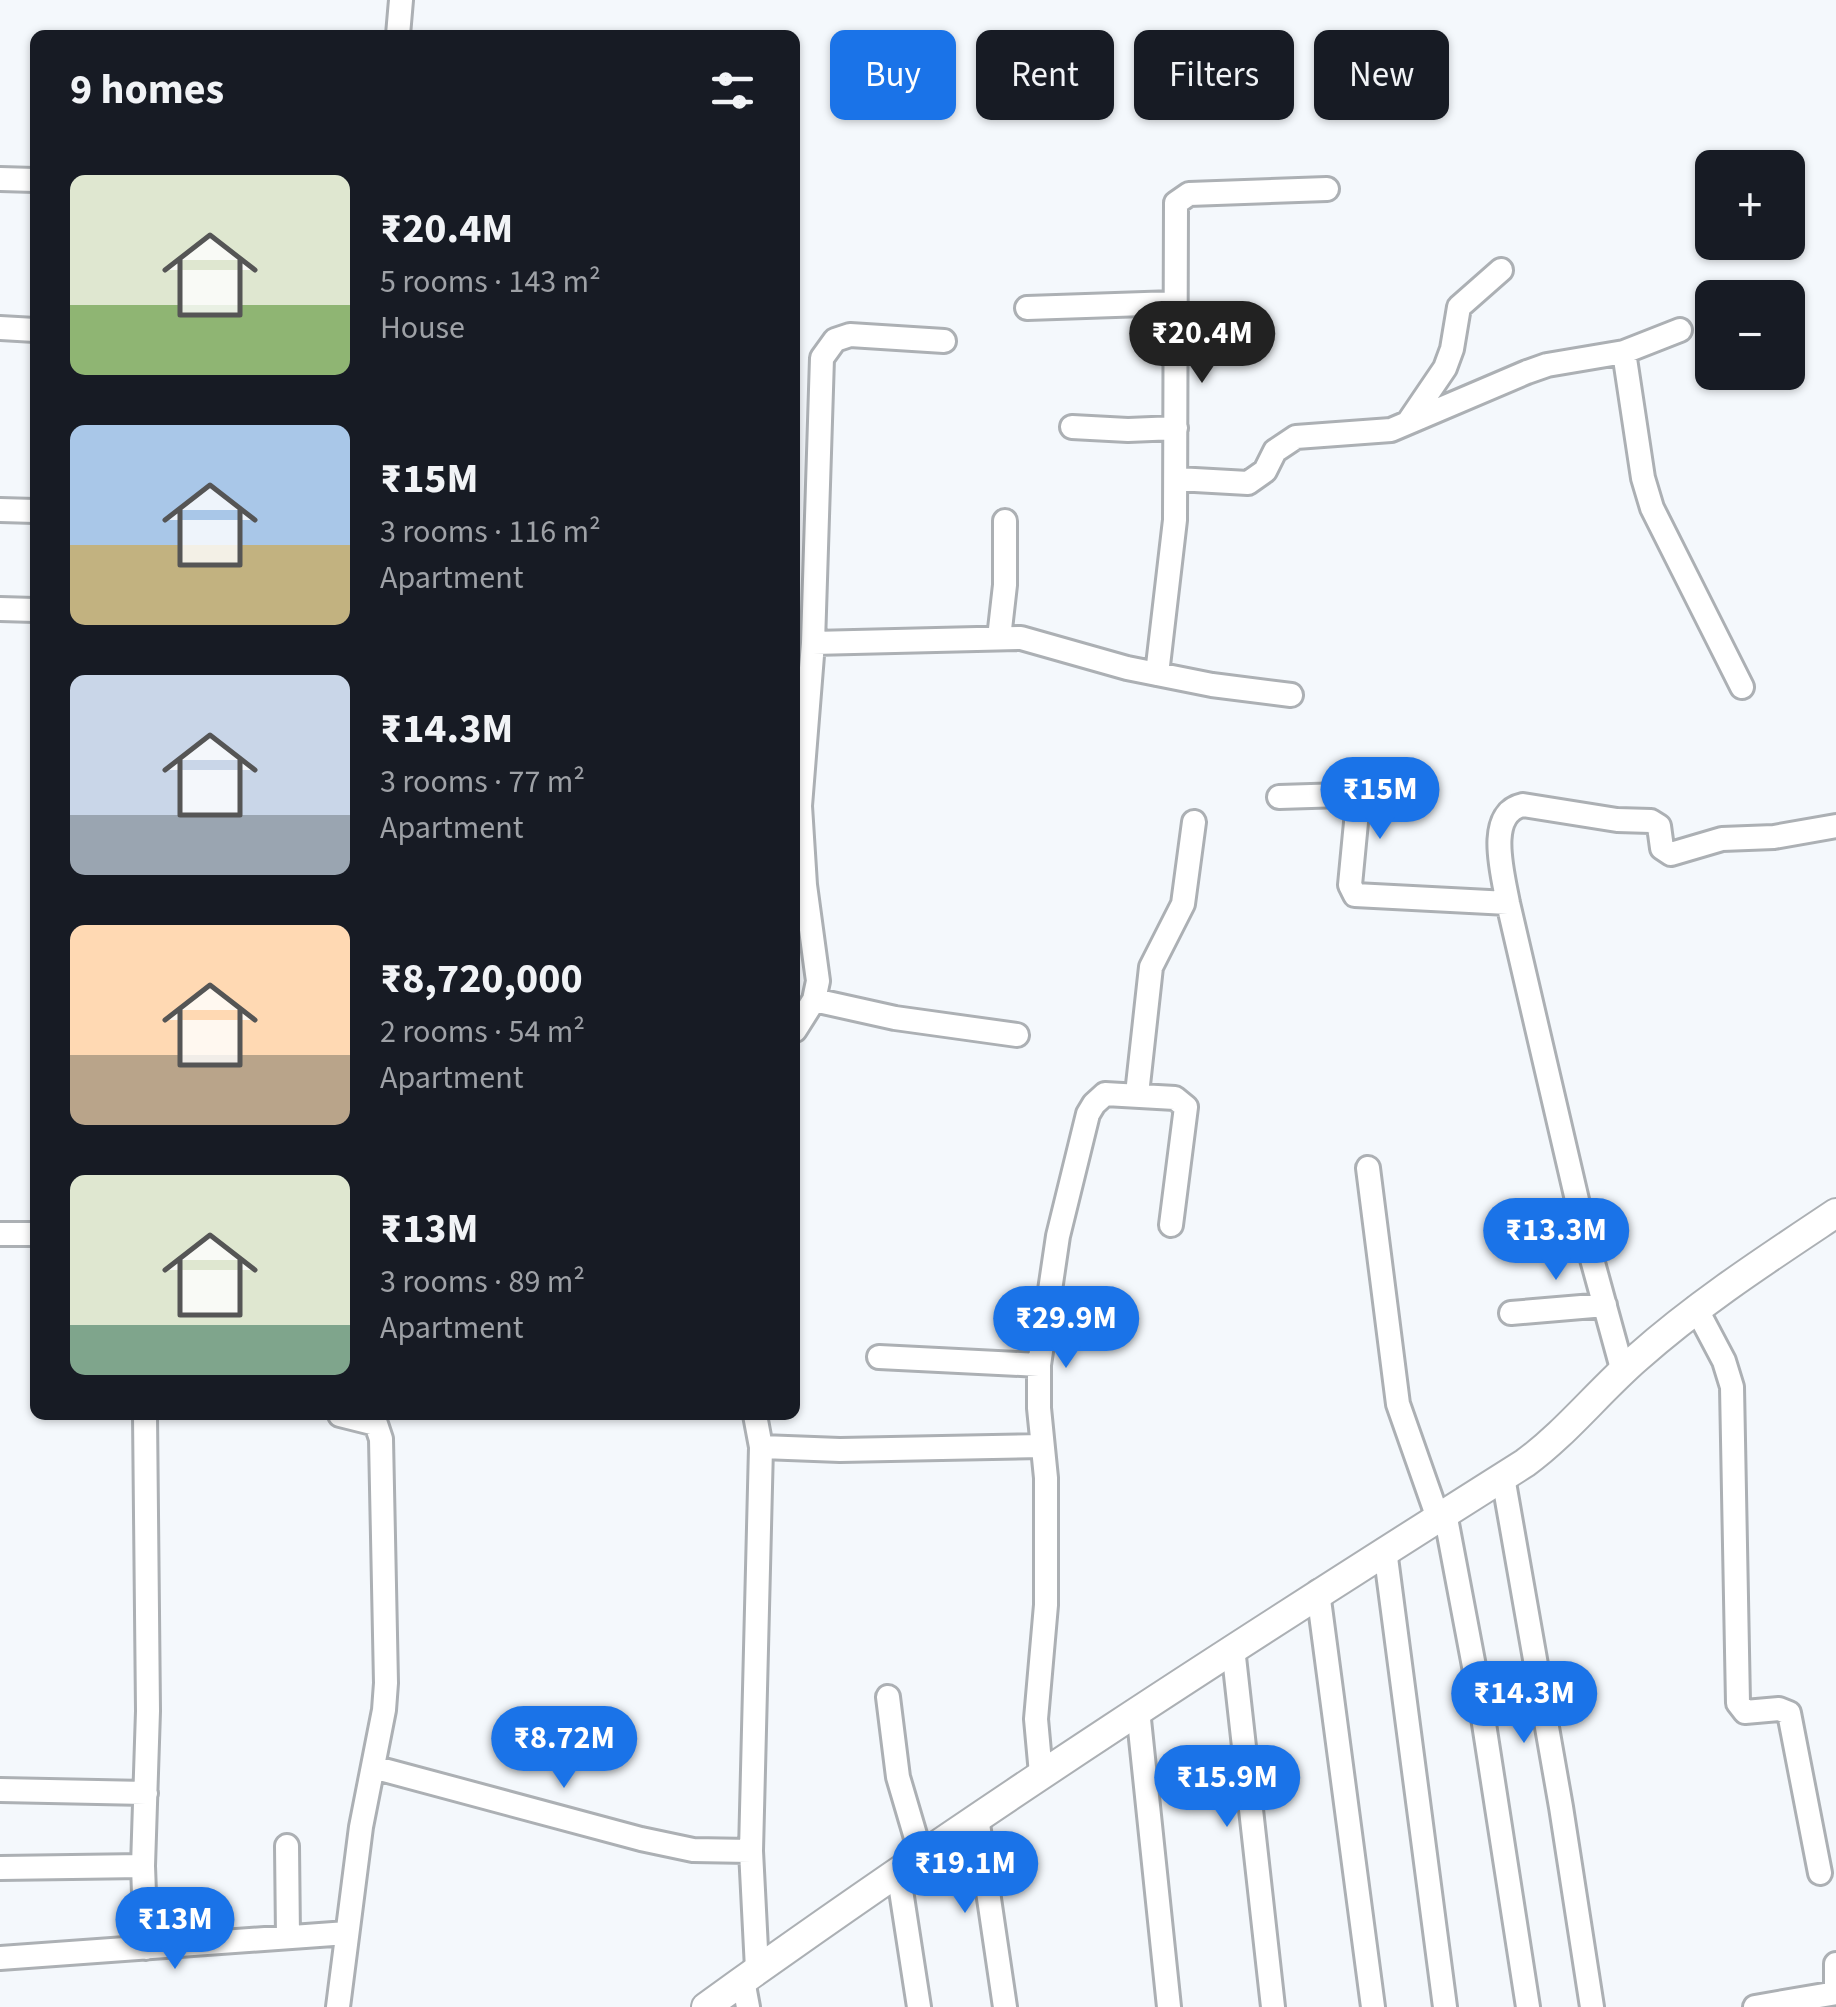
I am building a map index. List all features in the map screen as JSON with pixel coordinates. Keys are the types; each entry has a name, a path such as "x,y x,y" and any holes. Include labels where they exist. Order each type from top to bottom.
{"street":[{"path":"399,30 402,0"},
{"path":"0,179 30,180"},
{"path":"1156,674 1175,520 1174,210 1178,199 1189,194 1326,189"},
{"path":"1407,424 1445,368 1459,306 1501,270"},
{"path":"1027,308 1174,303"},
{"path":"0,328 30,330"},
{"path":"1176,479 1248,483 1265,471 1276,451 1296,437 1381,432 1546,365 1624,352 1680,330"},
{"path":"800,1022 814,1000 818,968 805,885 800,806 812,642 804,574 822,358 840,336 944,341"},
{"path":"1624,352 1643,478 1652,508 1742,687"},
{"path":"1072,426 1176,428"},
{"path":"0,510 30,511"},
{"path":"999,638 1006,585 1005,521"},
{"path":"0,609 30,610"},
{"path":"812,642 999,638 1034,641 1156,674 1292,695"},
{"path":"1279,797 1343,794 1354,800 1357,812 1350,885 1355,895 1508,903"},
{"path":"1623,1372 1560,1130 1508,903 1500,830 1504,817 1512,808 1524,806 1656,823 1662,848 1671,854 1722,839 1774,837 1836,826"},
{"path":"1137,1094 1150,966 1183,904 1194,822"},
{"path":"814,1000 894,1018 1017,1035"},
{"path":"1041,1774 1036,1719 1046,1604 1046,1478 1039,1365 1058,1236 1088,1114 1105,1094 1176,1098 1186,1106 1171,1225"},
{"path":"1368,1168 1398,1404 1420,1472 1442,1515 1480,1698 1528,2007"},
{"path":"706,2007 750,1986 910,1863 1041,1774 1543,1450 1696,1308 1836,1213"},
{"path":"0,1234 30,1234"},
{"path":"1512,1313 1604,1305"},
{"path":"1696,1308 1724,1361 1732,1387 1738,1703 1746,1712 1779,1709 1789,1713 1820,1873"},
{"path":"879,1358 1039,1365"},
{"path":"146,1420 146,1948"},
{"path":"338,2007 386,1683 381,1438 376,1424 360,1420"},
{"path":"750,1986 761,1446 755,1420"},
{"path":"761,1446 856,1450 1042,1446"},
{"path":"1503,1477 1562,1806 1592,2007"},
{"path":"1385,1550 1445,2007"},
{"path":"1318,1592 1373,2007"},
{"path":"1233,1648 1273,2007"},
{"path":"888,1697 910,1863 919,2007"},
{"path":"1138,1710 1169,2007"},
{"path":"373,1767 642,1840 693,1850 750,1851"},
{"path":"0,1790 146,1793"},
{"path":"977,1817 1005,2007"},
{"path":"286,1846 288,1937"},
{"path":"0,1868 143,1866"},
{"path":"0,1958 347,1932"},
{"path":"1836,1964 1836,1984"},
{"path":"1755,2007 1836,1993"}]}
